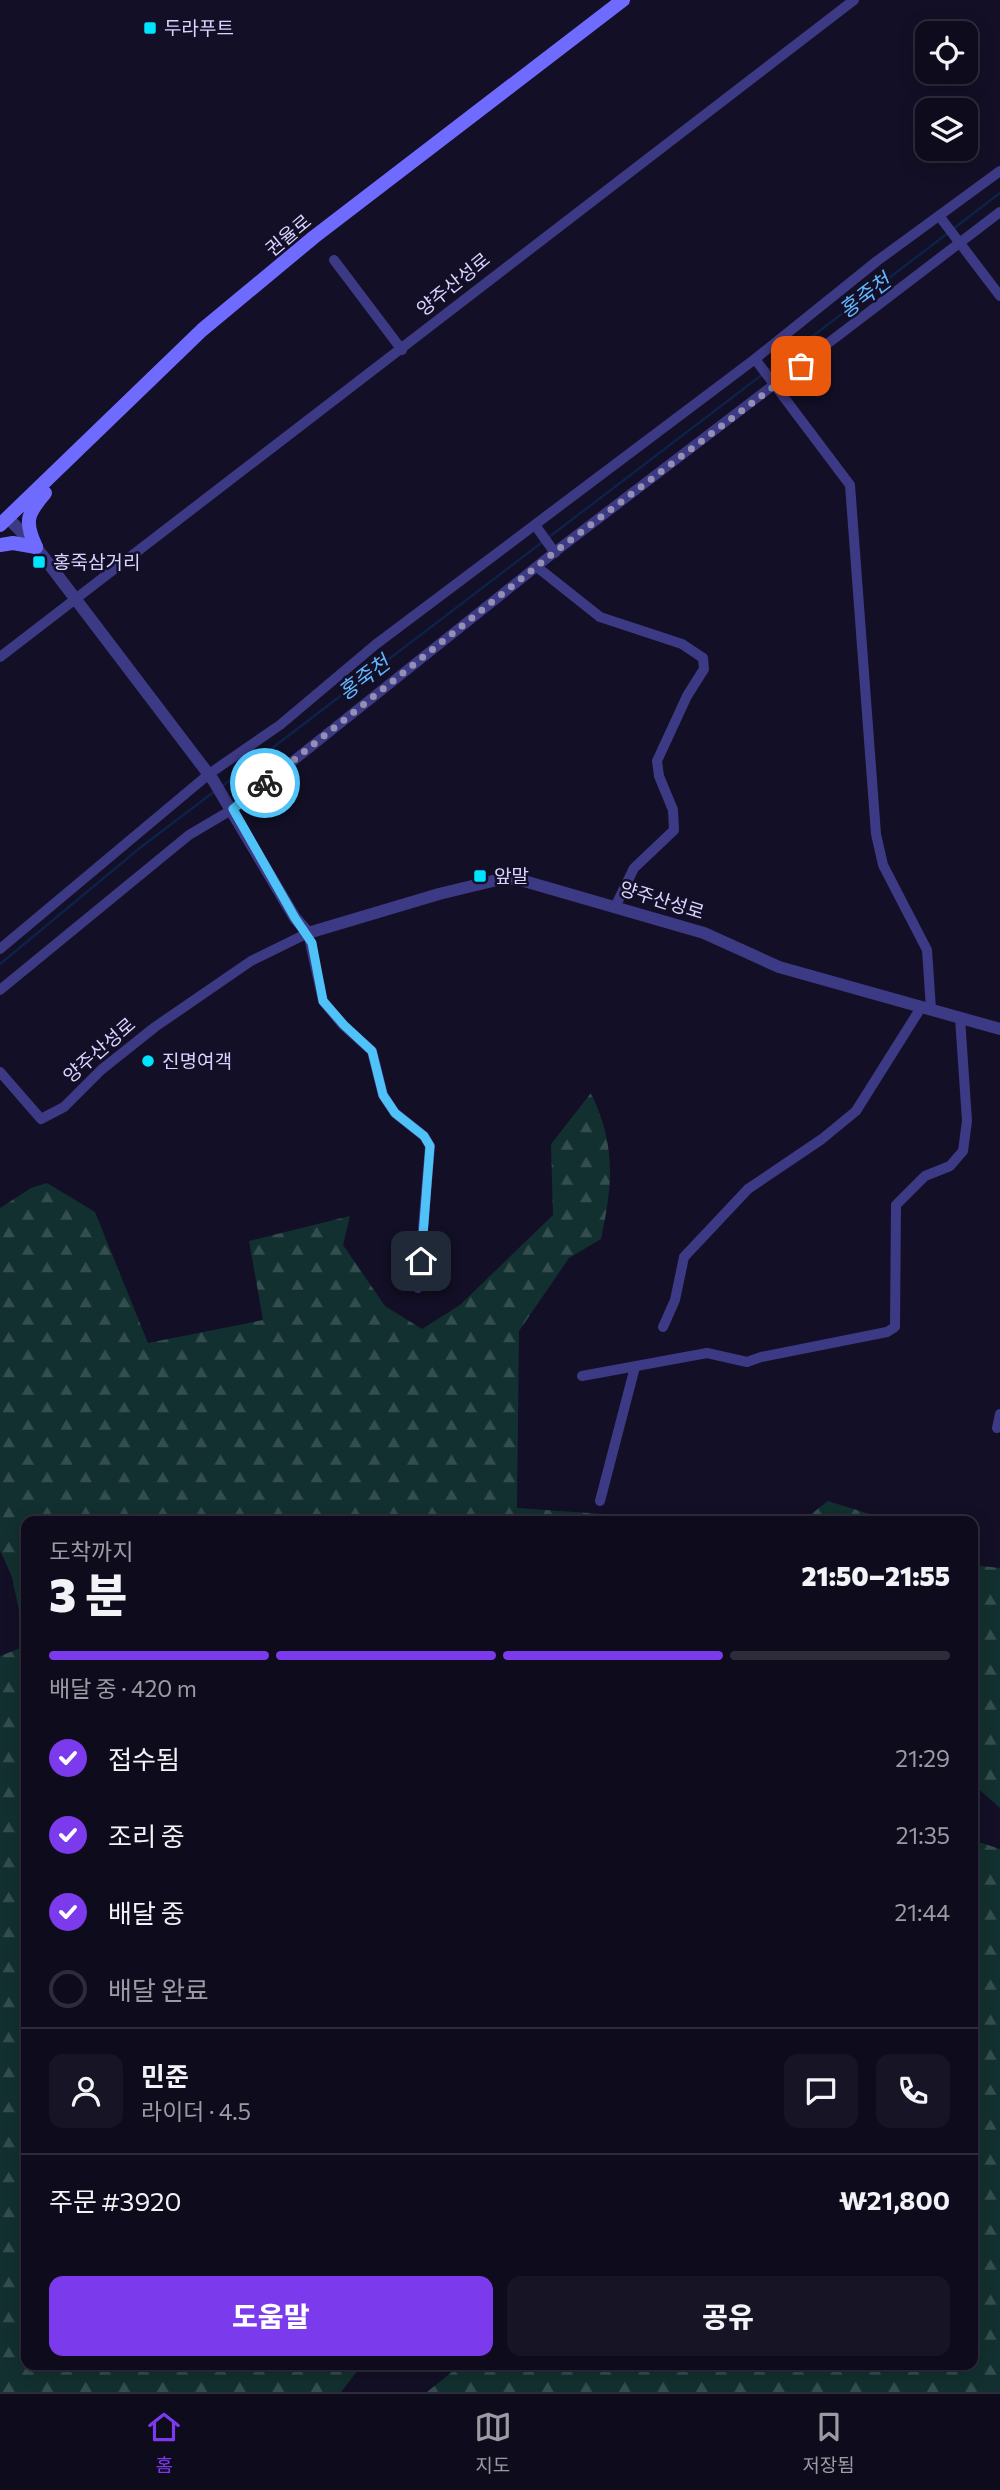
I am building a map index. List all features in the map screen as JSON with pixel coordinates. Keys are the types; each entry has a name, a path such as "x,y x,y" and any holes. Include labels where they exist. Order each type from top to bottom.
{"main road":[{"name":"권율로","path":"4,521 202,330 314,237 623,0"},
{"path":"36,547 28,530 30,511 52,484 60,469"},
{"path":"0,545 13,543 36,547"}],"street":[{"name":"양주산성로","path":"0,657 854,0"},
{"path":"0,949 211,777 280,725 375,645 755,359 877,261 940,218 1000,171"},
{"path":"0,990 189,835 233,809 555,552 776,386 1000,212"},
{"path":"940,218 1000,296"},
{"path":"334,260 402,350"},
{"path":"663,1327 675,1300 684,1257 748,1189 822,1139 856,1111 927,1008 928,950 883,865 876,834 850,485 755,359"},
{"path":"4,521 36,547 233,809 295,918 308,933 323,1001 372,1051 383,1095 395,1113 424,1136 430,1146 418,1288"},
{"path":"535,525 555,552"},
{"path":"537,567 600,617 682,644 703,658 704,669 675,720 657,761 659,776 673,810 674,830 634,868 615,907"},
{"name":"양주산성로","path":"0,1072 41,1119 64,1108 101,1070 155,1027 251,961 308,933 500,879 517,880 704,933 779,967 1000,1029"},
{"path":"582,1376 706,1353 747,1362 887,1332 895,1327 896,1205 925,1176 950,1166 963,1151 967,1121 960,1018"},
{"path":"600,1501 635,1367"},
{"path":"997,1428 1000,1415"}],"green space":[{"path":"591,1093 605,1130 610,1165 605,1219 601,1239 569,1258 519,1331 517,1508 631,1516 21,1516 21,1621 12,1577 0,1550 0,1208 31,1188 47,1183 95,1212 148,1343 263,1320 249,1241 350,1216 343,1245 385,1306 422,1329 460,1305 553,1215 551,1144"},
{"path":"828,1501 876,1516 808,1516"},
{"path":"978,1566 1000,1568 1000,1808 978,1788"},
{"path":"21,1648 21,2370 358,2370 341,2392 0,2392 0,1656"},
{"path":"978,1842 1000,1849 1000,2392 427,2392 454,2370 978,2370"}],"waterway":[{"name":"홍죽천","path":"953,229 1000,193"},
{"name":"홍죽천","path":"221,787 948,233"},
{"name":"홍죽천","path":"0,964 141,847 215,791"}],"way so far":[{"path":"265,783 556,551 801,366"}],"place":[{"name":"두라푸트","path":"150,28"},
{"name":"홍죽삼거리","path":"39,562"},
{"name":"앞말","path":"480,876"},
{"name":"진명여객","path":"148,1061"}],"route":[{"path":"265,783 233,809 295,918 308,933 323,1001 372,1051 383,1095 395,1113 424,1136 430,1146 421,1261"}]}
